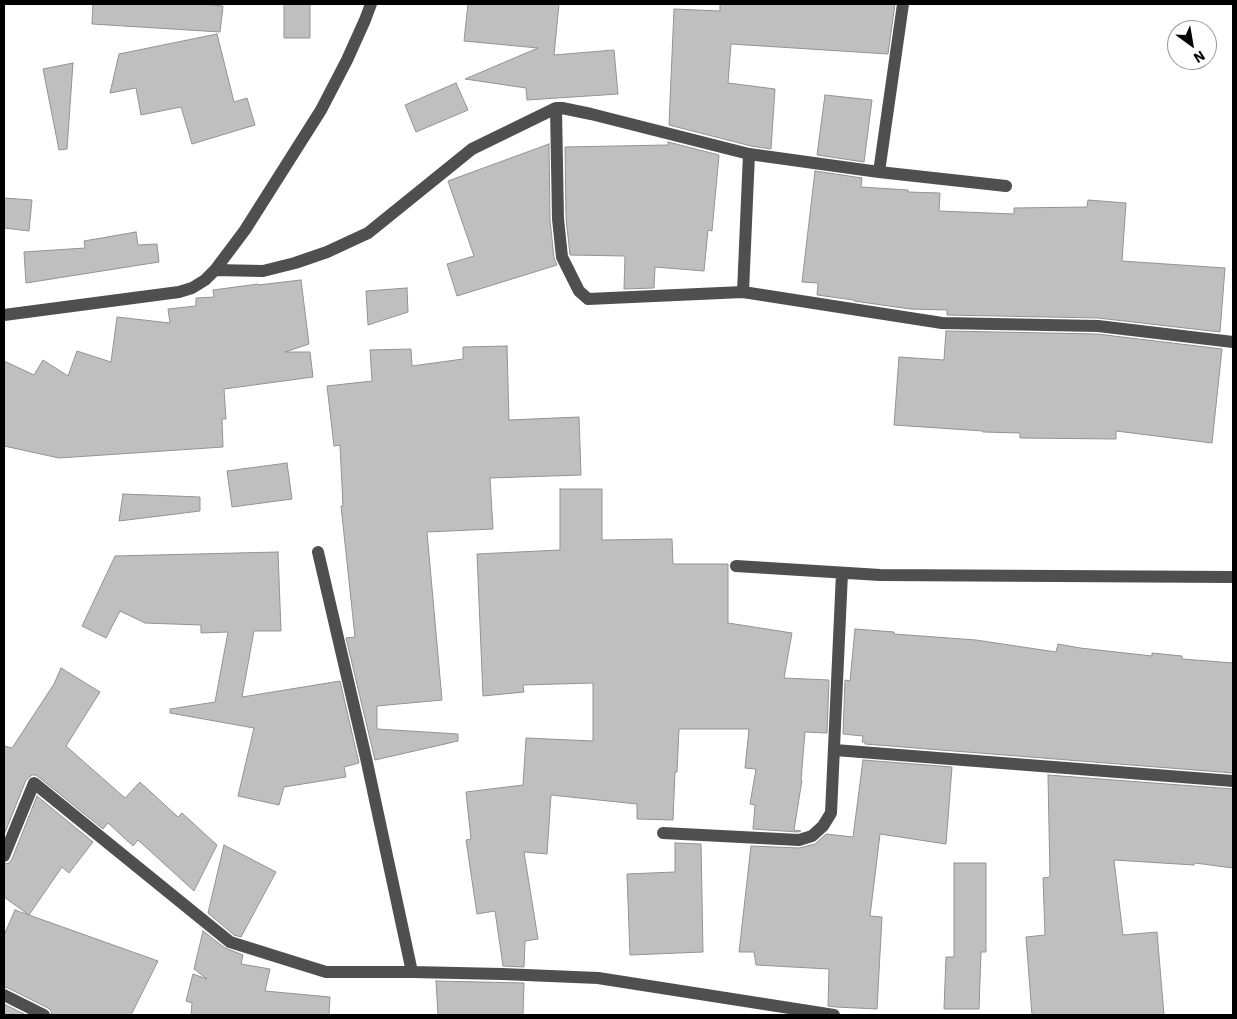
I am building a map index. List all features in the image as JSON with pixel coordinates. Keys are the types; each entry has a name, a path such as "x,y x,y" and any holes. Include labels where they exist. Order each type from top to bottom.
{"street":[{"path":"4,315 179,292 192,288 205,280 215,270 245,230 321,110 347,60 370,4"},
{"path":"879,172 903,4"},
{"path":"215,270 262,271 295,263 327,252 368,233 472,150 556,108 591,114 749,154 879,172 1006,186"},
{"path":"556,108 558,219 562,257 579,291 588,299 743,292 942,324 1098,326 1233,342"},
{"path":"743,292 749,154"},
{"path":"318,552 366,758 412,972"},
{"path":"736,566 842,574 1233,577"},
{"path":"663,833 799,840 812,836 823,826 831,813 842,574"},
{"path":"835,750 1233,781"},
{"path":"4,856 34,783 230,942 326,972 412,972 598,978 834,1015"},
{"path":"4,995 44,1015"}],"building":[{"path":"93,4 201,4 223,6 220,32 92,24"},
{"path":"284,4 310,4 310,38 284,38"},
{"path":"468,4 559,4 554,55 614,50 618,94 527,100 526,88 465,79 538,48 464,41"},
{"path":"720,4 895,4 888,54 731,44 728,83 775,89 771,149 751,146 669,125 674,9 720,11"},
{"path":"217,34 234,102 247,98 255,125 192,144 181,107 141,115 136,88 110,93 119,54"},
{"path":"73,63 67,149 59,150 43,69"},
{"path":"456,83 468,110 416,132 405,105"},
{"path":"825,95 872,100 864,162 817,155"},
{"path":"668,142 719,155 712,231 708,230 704,271 655,267 654,288 624,289 625,256 570,255 566,218 565,147 668,145"},
{"path":"549,144 550,220 554,258 557,265 457,296 447,264 474,256 448,181"},
{"path":"815,171 862,178 861,187 940,193 939,211 1014,214 1014,208 1087,207 1088,200 1126,203 1122,261 1225,268 1220,332 1098,318 947,315 947,310 910,309 817,295 818,283 802,282"},
{"path":"4,198 32,200 29,231 4,228"},
{"path":"136,232 138,245 157,244 159,262 26,283 24,252 85,248 84,241"},
{"path":"301,280 309,344 285,352 310,352 313,377 224,389 226,419 222,419 223,447 59,458 4,446 4,361 34,375 43,360 68,376 77,351 111,362 117,317 170,323 168,309 196,306 196,298 214,297 213,290"},
{"path":"407,288 408,312 368,325 366,291"},
{"path":"946,331 1097,334 1222,349 1212,443 1116,431 1116,439 1020,438 1020,433 894,425 899,357 944,360"},
{"path":"507,346 509,420 579,417 581,475 490,478 493,529 427,532 442,700 377,706 377,729 458,734 458,741 375,760 346,638 355,637 341,506 343,506 340,445 334,446 327,386 372,381 370,350 411,349 412,366 463,359 463,347"},
{"path":"287,463 292,499 232,507 227,471"},
{"path":"560,489 602,489 602,540 672,539 673,564 728,564 728,623 792,633 784,678 829,680 827,733 805,732 802,780 794,830 801,831 798,832 753,829 755,805 750,804 756,769 745,768 749,729 679,729 673,820 637,819 637,804 551,795 547,854 524,852 538,939 525,941 524,967 503,966 495,911 477,914 466,840 471,839 466,792 523,785 526,738 593,741 593,683 523,685 524,692 483,696 477,554 560,550"},
{"path":"123,494 200,497 200,511 119,521"},
{"path":"278,552 281,631 254,631 242,697 340,681 359,763 344,767 346,777 284,787 279,805 238,796 254,728 170,713 170,709 215,702 228,632 201,633 201,625 145,623 120,611 106,638 82,626 115,556"},
{"path":"855,629 976,640 1056,652 1058,644 1152,656 1152,653 1182,656 1182,659 1233,663 1233,773 865,744 865,742 862,742 863,736 843,734 845,680 850,681"},
{"path":"61,668 100,692 66,746 125,798 140,782 178,817 182,813 217,845 194,891 138,840 133,846 108,823 103,829 36,775 32,775 26,780 4,835 4,746 12,748 54,684"},
{"path":"863,760 952,767 946,844 880,834 870,916 882,917 877,1009 828,1006 829,969 756,965 754,952 739,952 751,846 799,848 815,844 826,834 853,837"},
{"path":"1048,775 1233,789 1233,868 1195,863 1194,865 1114,860 1123,935 1157,932 1164,1015 1032,1015 1026,937 1045,935 1043,878 1050,877"},
{"path":"37,796 93,842 69,873 62,867 29,915 4,897 4,864 9,863 12,859"},
{"path":"675,843 701,844 703,952 630,955 627,874 675,872"},
{"path":"224,845 276,872 241,937 234,935 208,913"},
{"path":"954,863 986,863 986,952 981,952 979,1009 944,1009 946,957 954,957"},
{"path":"15,910 158,961 131,1015 52,1015 48,1008 4,987 4,935"},
{"path":"203,931 225,948 243,955 241,964 270,969 265,991 330,997 329,1015 191,1015 192,1003 186,1001 193,974 207,979 194,969"},
{"path":"436,981 524,983 523,1015 438,1015"},
{"path":"4,1004 26,1015 4,1015"}]}
